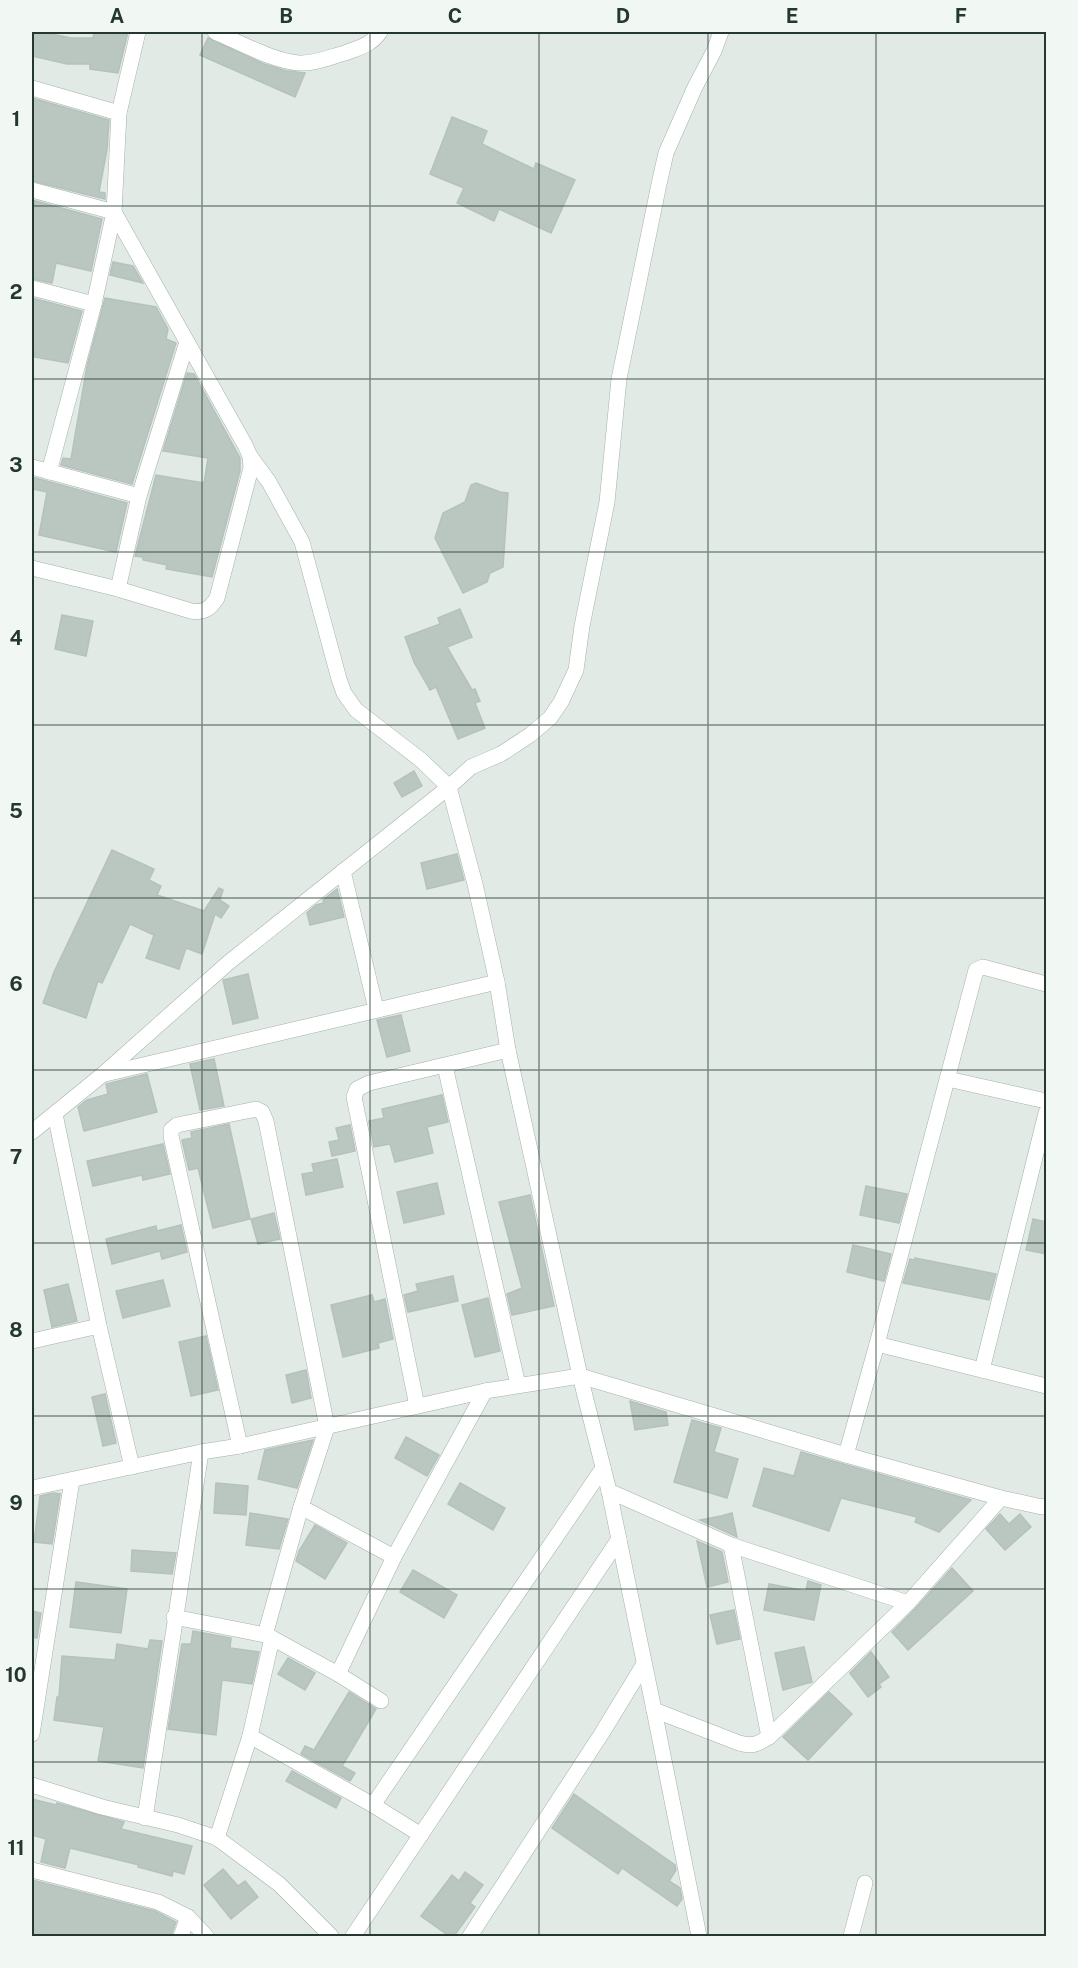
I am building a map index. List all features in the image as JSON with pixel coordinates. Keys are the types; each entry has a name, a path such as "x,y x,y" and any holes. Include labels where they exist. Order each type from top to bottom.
{"street":[{"path":"50,472 114,212 119,113 138,32"},
{"path":"215,32 286,61 312,63 371,43 380,32"},
{"path":"32,1132 102,1075 228,963 449,787 462,773 530,735 550,718 561,702 576,670 582,626 607,502 619,379 666,153 721,32"},
{"path":"32,88 119,113"},
{"path":"32,190 114,212 250,456 269,482 302,542 339,679 350,703 421,760 449,787 475,884 497,982 508,1050 580,1376 609,1491 699,1936"},
{"path":"32,288 93,304"},
{"path":"118,589 139,496 187,342"},
{"path":"32,568 199,612 206,611 217,598 250,476 250,456"},
{"path":"32,467 139,496"},
{"path":"343,871 376,1009"},
{"path":"846,1455 978,968 983,967 1047,984"},
{"path":"102,1075 497,982"},
{"path":"417,1406 354,1097 357,1089 369,1083 508,1050"},
{"path":"445,1066 518,1385"},
{"path":"948,1079 1047,1101"},
{"path":"217,1838 250,1736 269,1637 301,1507 327,1427 264,1114 256,1109 177,1125 171,1130 240,1446"},
{"path":"982,1370 1047,1113"},
{"path":"55,1114 99,1326 132,1467"},
{"path":"32,1341 99,1326"},
{"path":"877,1344 1047,1386"},
{"path":"32,1488 201,1452 240,1446 485,1391 580,1376 846,1455 1001,1498 1042,1507 1047,1506"},
{"path":"338,1674 394,1557 485,1391"},
{"path":"145,1818 201,1452"},
{"path":"373,1805 603,1468"},
{"path":"32,1734 72,1480"},
{"path":"609,1491 730,1545 908,1603"},
{"path":"654,1710 748,1746 758,1745 908,1603 1001,1498"},
{"path":"301,1507 394,1557"},
{"path":"353,1936 619,1539"},
{"path":"730,1545 769,1737"},
{"path":"174,1617 269,1637 338,1674 381,1701"},
{"path":"470,1936 602,1733 644,1664"},
{"path":"250,1736 373,1805 421,1835"},
{"path":"32,1785 102,1807 178,1825 217,1838 279,1884 331,1936"},
{"path":"32,1870 158,1902 188,1917 206,1936"},
{"path":"851,1936 866,1883"},
{"path":"181,1936 188,1917"}],"building":[{"path":"32,32 71,38 93,38 94,32 128,32 118,73 90,69 90,64 67,64 32,56"},
{"path":"208,38 264,64 287,71 305,73 295,97 200,55"},
{"path":"32,98 109,120 107,150 99,192 105,193 105,199 32,181"},
{"path":"452,117 487,131 482,144 534,169 536,163 575,180 551,233 499,209 494,221 457,203 464,188 430,174"},
{"path":"32,200 102,219 91,271 56,263 52,283 32,279"},
{"path":"113,262 133,266 143,283 110,275"},
{"path":"32,298 82,311 68,363 34,357"},
{"path":"105,298 156,307 168,329 166,339 176,343 132,484 61,465 63,458 71,459 87,366"},
{"path":"187,373 194,374 240,458 240,471 212,577 166,569 167,565 135,556 156,475 204,483 208,458 163,451"},
{"path":"32,477 127,503 116,552 39,535 47,492 32,489"},
{"path":"476,483 508,493 503,567 490,573 487,582 463,593 435,538 443,513 465,502 471,485"},
{"path":"460,609 472,637 447,647 472,690 475,689 480,701 475,703 485,728 458,739 436,687 430,690 414,662 405,637 440,624 438,618"},
{"path":"62,615 93,621 86,656 55,649"},
{"path":"414,771 422,786 402,797 394,783"},
{"path":"112,850 154,869 149,880 161,886 157,895 204,911 219,888 223,890 220,900 229,906 221,918 215,914 202,954 186,948 179,969 146,958 154,935 130,924 102,983 98,981 86,1018 43,1003 54,972"},
{"path":"457,854 464,880 427,889 421,863"},
{"path":"337,889 344,917 310,925 307,913 316,905 324,903 323,900"},
{"path":"248,974 258,1018 233,1024 223,980"},
{"path":"401,1015 410,1051 387,1057 377,1020"},
{"path":"214,1059 224,1106 200,1110 190,1064"},
{"path":"147,1074 157,1112 84,1131 78,1107 87,1100 108,1094 106,1084"},
{"path":"442,1095 448,1122 427,1127 433,1153 395,1162 390,1144 374,1147 369,1121 384,1118 382,1109"},
{"path":"229,1124 250,1219 213,1228 198,1168 189,1170 182,1140 192,1138 191,1132"},
{"path":"350,1125 355,1151 332,1156 329,1142 339,1140 336,1128"},
{"path":"163,1144 170,1174 143,1180 142,1175 93,1186 87,1161"},
{"path":"337,1159 343,1187 306,1195 302,1174 314,1172 312,1164"},
{"path":"437,1183 444,1214 404,1223 397,1192"},
{"path":"866,1186 907,1194 899,1223 860,1215"},
{"path":"530,1195 554,1306 512,1315 507,1294 522,1288 499,1202"},
{"path":"274,1213 280,1239 258,1244 251,1219"},
{"path":"1033,1219 1047,1222 1047,1254 1026,1250"},
{"path":"181,1225 187,1252 162,1259 160,1251 112,1264 106,1239 156,1226 157,1231"},
{"path":"853,1245 891,1254 884,1281 847,1272"},
{"path":"915,1258 996,1274 989,1300 903,1283 910,1259 915,1260"},
{"path":"453,1276 458,1301 408,1312 404,1295 418,1291 416,1284"},
{"path":"163,1280 170,1306 123,1318 116,1291"},
{"path":"68,1284 77,1321 52,1327 44,1290"},
{"path":"372,1295 374,1302 385,1299 393,1339 378,1343 379,1348 343,1357 331,1305"},
{"path":"488,1298 500,1351 475,1357 462,1305"},
{"path":"206,1336 218,1390 191,1396 179,1342"},
{"path":"306,1370 311,1398 292,1403 286,1375"},
{"path":"105,1394 116,1443 103,1446 92,1397"},
{"path":"630,1401 666,1412 668,1425 635,1430"},
{"path":"692,1420 721,1428 714,1452 738,1459 727,1498 674,1482"},
{"path":"406,1437 439,1455 427,1476 395,1458"},
{"path":"313,1440 297,1488 258,1479 265,1450"},
{"path":"801,1452 971,1500 939,1532 915,1522 917,1517 841,1498 829,1531 753,1506 764,1468 794,1476"},
{"path":"216,1483 248,1486 246,1515 214,1513"},
{"path":"460,1483 505,1508 493,1530 448,1504"},
{"path":"60,1494 52,1544 34,1542 40,1496"},
{"path":"250,1513 288,1519 279,1549 246,1545"},
{"path":"732,1513 737,1537 700,1520 721,1516"},
{"path":"1000,1514 1009,1524 1020,1514 1031,1527 1005,1550 986,1529"},
{"path":"315,1525 347,1543 325,1579 296,1561 299,1551"},
{"path":"697,1541 722,1552 728,1582 707,1587"},
{"path":"132,1550 176,1553 172,1574 131,1571"},
{"path":"952,1568 973,1591 908,1650 892,1632"},
{"path":"413,1570 457,1595 444,1618 400,1592"},
{"path":"808,1581 821,1585 814,1620 764,1610 769,1584 806,1591"},
{"path":"76,1582 127,1589 121,1633 70,1627"},
{"path":"734,1610 740,1639 717,1644 710,1615"},
{"path":"32,1611 41,1613 37,1638 32,1637"},
{"path":"193,1631 231,1638 230,1648 259,1652 252,1684 222,1680 216,1735 168,1729 182,1644 191,1644"},
{"path":"150,1640 162,1641 143,1768 98,1761 104,1727 54,1720 57,1697 59,1697 62,1656 115,1660 117,1644 148,1649"},
{"path":"804,1647 812,1682 783,1690 775,1653"},
{"path":"871,1652 889,1677 879,1684 881,1687 868,1697 850,1673"},
{"path":"288,1658 315,1673 305,1690 278,1674"},
{"path":"349,1692 376,1709 342,1766 355,1773 350,1781 301,1754 305,1746 314,1750"},
{"path":"829,1692 852,1714 808,1760 783,1737"},
{"path":"292,1771 341,1798 336,1808 286,1781"},
{"path":"574,1794 675,1865 676,1870 669,1881 680,1888 682,1899 677,1906 622,1868 618,1874 552,1828"},
{"path":"32,1799 56,1805 57,1803 124,1822 121,1829 192,1846 184,1874 173,1871 172,1876 138,1867 139,1865 70,1848 65,1868 41,1862 46,1839 32,1835"},
{"path":"223,1869 238,1886 245,1881 258,1897 231,1919 204,1885"},
{"path":"465,1872 483,1885 470,1903 475,1907 454,1936 449,1936 421,1916 452,1875 459,1881"},
{"path":"32,1880 155,1911 176,1922 171,1936 32,1936"}]}
